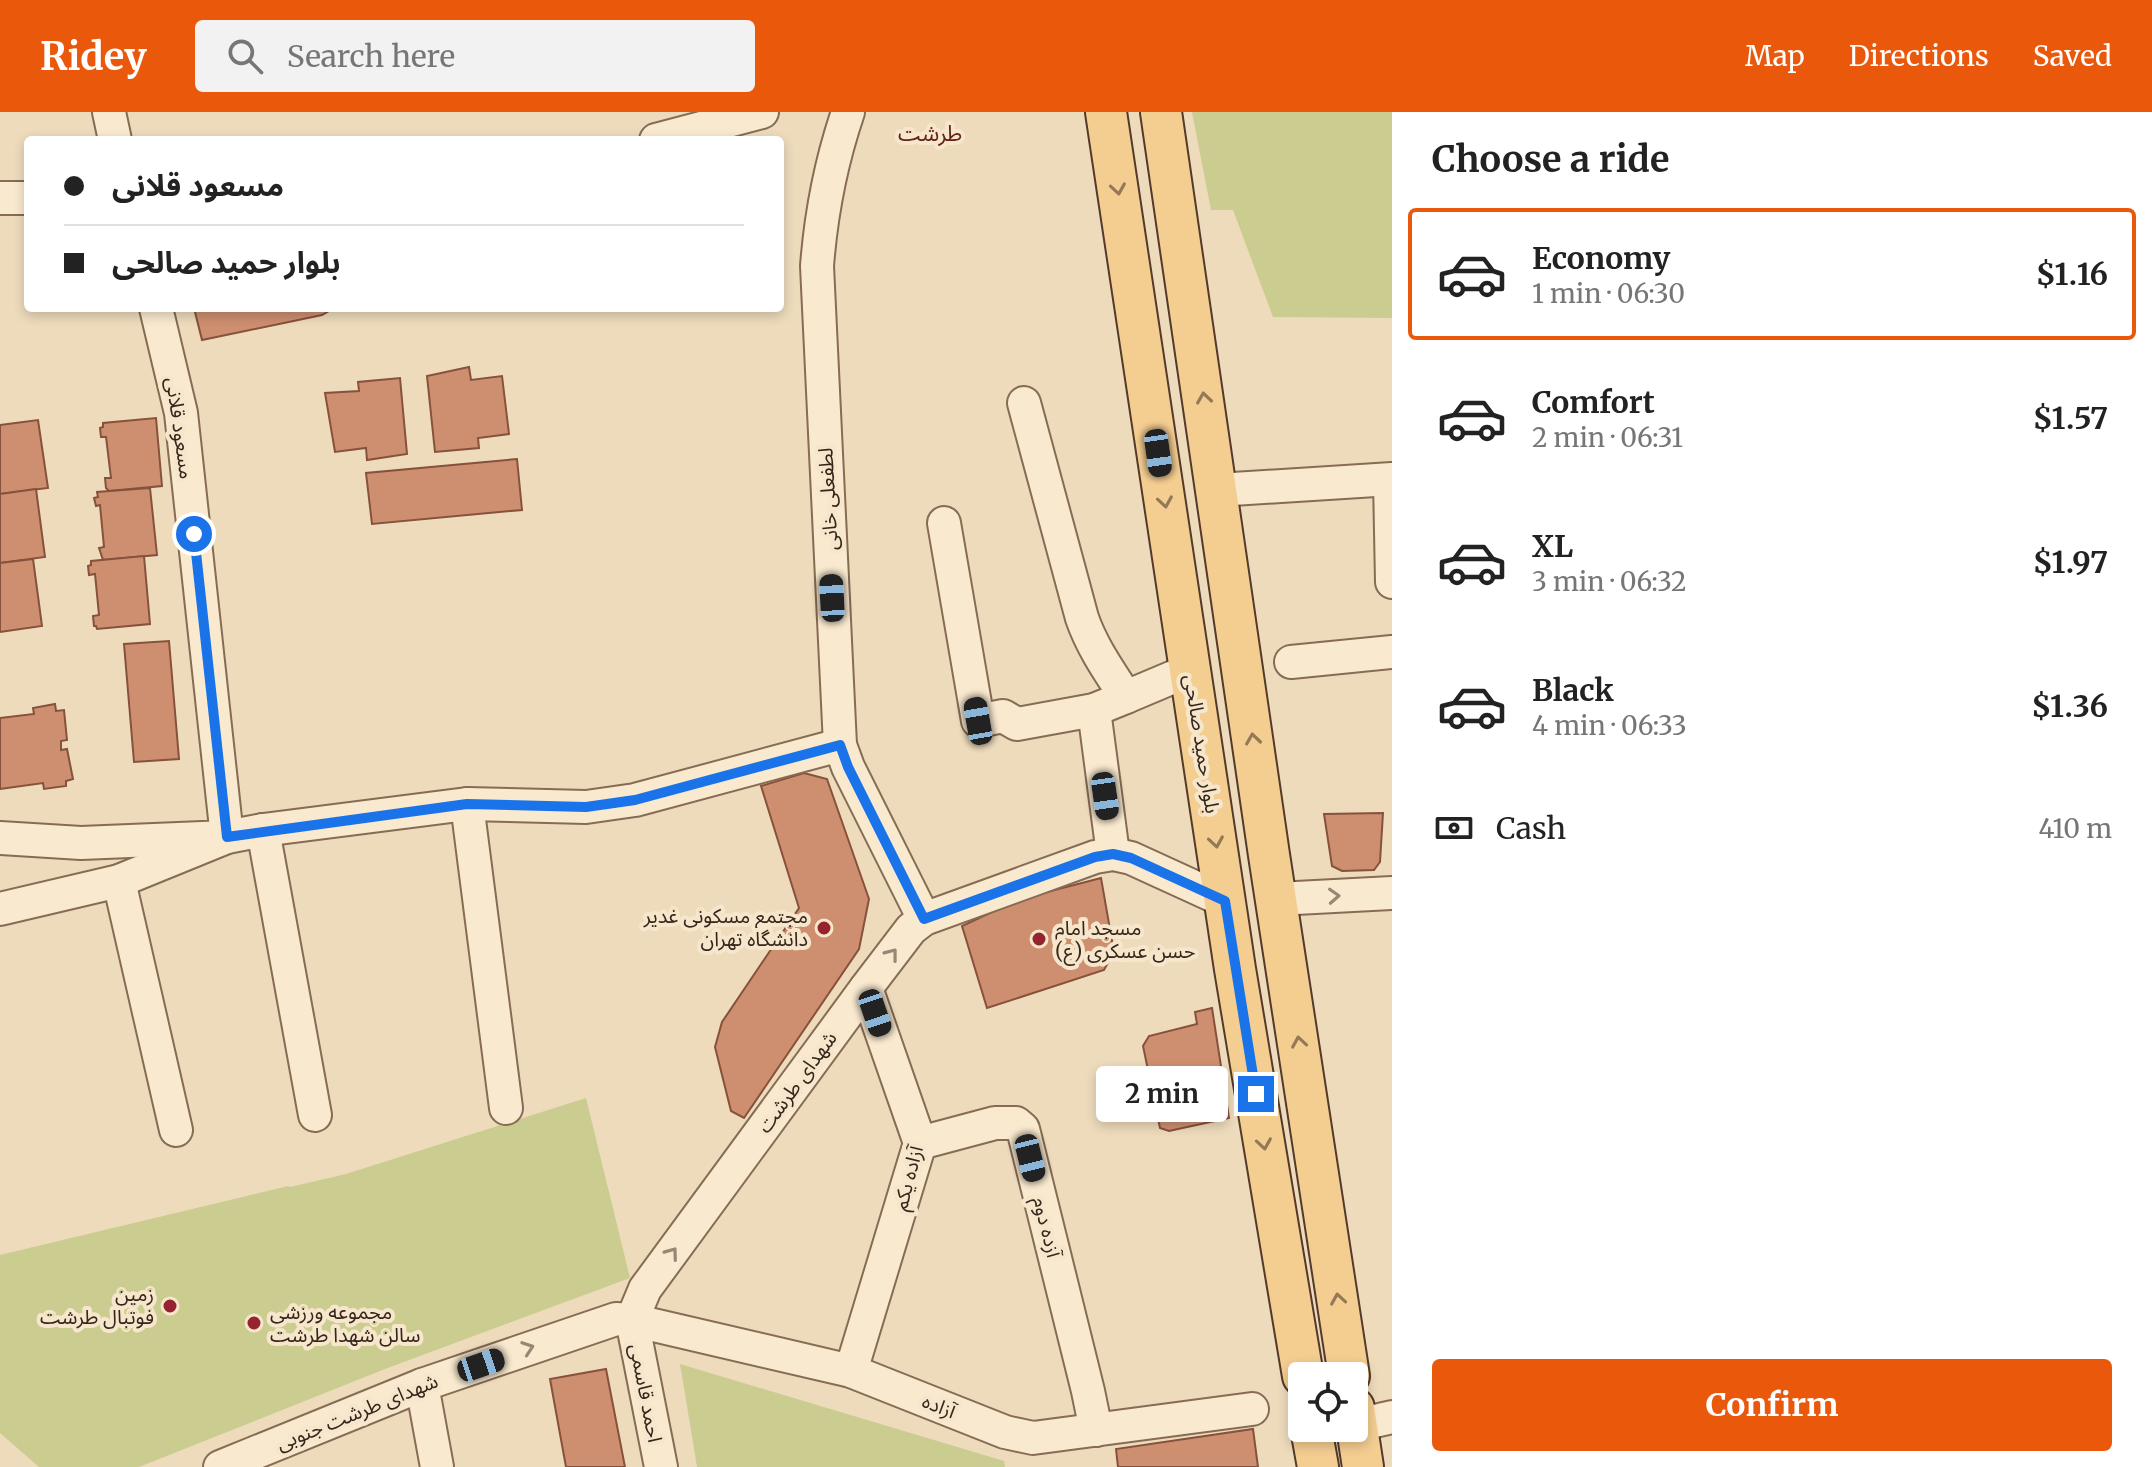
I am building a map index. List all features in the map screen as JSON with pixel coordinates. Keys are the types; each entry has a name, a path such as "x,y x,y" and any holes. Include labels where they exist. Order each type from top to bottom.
{"main road":[{"name":"بلوار حمید صالحی","path":"1106,112 1225,901 1301,1362"},
{"path":"1161,112 1347,1362"},
{"path":"1225,901 1277,899"},
{"path":"1314,1442 1318,1467"},
{"path":"1363,1467 1366,1442"}],"street":[{"path":"109,112 114,136"},
{"path":"671,136 762,112"},
{"name":"لطفعلی خانی","path":"848,112 832,165 817,266 840,745 924,919"},
{"path":"0,198 24,198"},
{"name":"مسعود قلانی","path":"157,312 181,413 227,837"},
{"path":"1024,403 1086,630 1126,697"},
{"path":"1217,490 1391,480 1392,582"},
{"path":"944,523 978,721 1003,716 1017,724 1094,710 1190,670"},
{"path":"1291,662 1392,652"},
{"path":"1094,710 1113,854 1131,858 1225,901"},
{"path":"0,838 81,843 227,837 467,804 586,807 635,800 840,745"},
{"path":"467,804 506,1108"},
{"path":"263,830 315,1115"},
{"path":"0,909 119,881 227,837"},
{"name":"شهدای طرشت","path":"632,1320 645,1289 911,929 924,919 1095,857 1113,854"},
{"path":"119,881 176,1130"},
{"path":"1277,899 1392,893"},
{"name":"آزاده یکم","path":"851,1371 920,1143 866,988"},
{"name":"آزده دوم","path":"920,1143 995,1123 1016,1123 1023,1129 1096,1430"},
{"name":"شهدای طرشت جنوبی","path":"220,1467 422,1385 598,1324 616,1319 632,1320"},
{"name":"آزاده","path":"632,1320 851,1371 1005,1432 1033,1438 1252,1409"},
{"name":"احمد قاسمی","path":"632,1320 661,1467"},
{"path":"422,1385 437,1467"}],"green space":[{"path":"1192,112 1392,112 1392,318 1273,317 1233,210 1211,210"},
{"name":"مجموعه ورزشی سالن شهدا طرشت","path":"586,1098 630,1278 385,1369 139,1467 39,1467 0,1433 0,1255 346,1174"},
{"path":"680,1364 1004,1461 1005,1467 697,1467"}],"building":[{"path":"195,312 327,312 322,315 202,340"},
{"path":"469,367 471,380 502,376 509,434 478,438 479,448 435,452 427,376"},
{"path":"400,378 407,454 367,460 366,448 335,452 325,393 359,391 358,382"},
{"path":"156,418 162,486 109,491 105,478 111,478 106,437 101,437 100,428 103,423"},
{"path":"38,420 48,488 0,494 0,425"},
{"path":"517,459 522,510 372,524 366,473"},
{"path":"150,488 157,555 103,560 99,548 104,547 100,505 96,506 94,498 98,497 97,492"},
{"path":"36,489 45,557 0,563 0,494"},
{"path":"144,556 150,624 97,629 93,616 99,615 95,574 89,575 88,566 91,561"},
{"path":"33,559 42,626 0,632 0,563"},
{"path":"169,641 179,759 134,762 124,644"},
{"path":"55,704 56,711 64,710 67,740 61,741 61,750 67,749 73,779 66,781 66,786 44,789 43,783 0,789 0,718 34,714 33,708"},
{"name":"مجتمع مسکونی غدیر دانشگاه تهران","path":"804,773 827,779 869,899 859,949 744,1118 731,1111 715,1047 722,1022 799,908 761,786"},
{"path":"1383,813 1380,862 1374,870 1342,871 1332,866 1324,814"},
{"name":"مسجد امام حسن عسکری (ع)","path":"1101,878 1114,952 1104,970 987,1008 962,926 1020,899"},
{"path":"1212,1008 1229,1118 1169,1131 1160,1128 1143,1046 1149,1036 1197,1024 1195,1012"},
{"path":"606,1369 625,1467 566,1467 550,1379"},
{"path":"1253,1429 1258,1467 1118,1467 1116,1449"}],"place":[{"name":"مجتمع مسکونی غدیر دانشگاه تهران","path":"824,928"},
{"name":"مسجد امام حسن عسکری (ع)","path":"1039,939"},
{"name":"زمین فوتبال طرشت","path":"170,1306"},
{"name":"مجموعه ورزشی سالن شهدا طرشت","path":"254,1323"}],"district":[{"name":"طرشت","path":"930,133"}],"route":[{"path":"194,534 227,837 467,804 586,807 635,800 840,745 924,919 1095,857 1113,854 1131,858 1225,901 1256,1094"}]}
